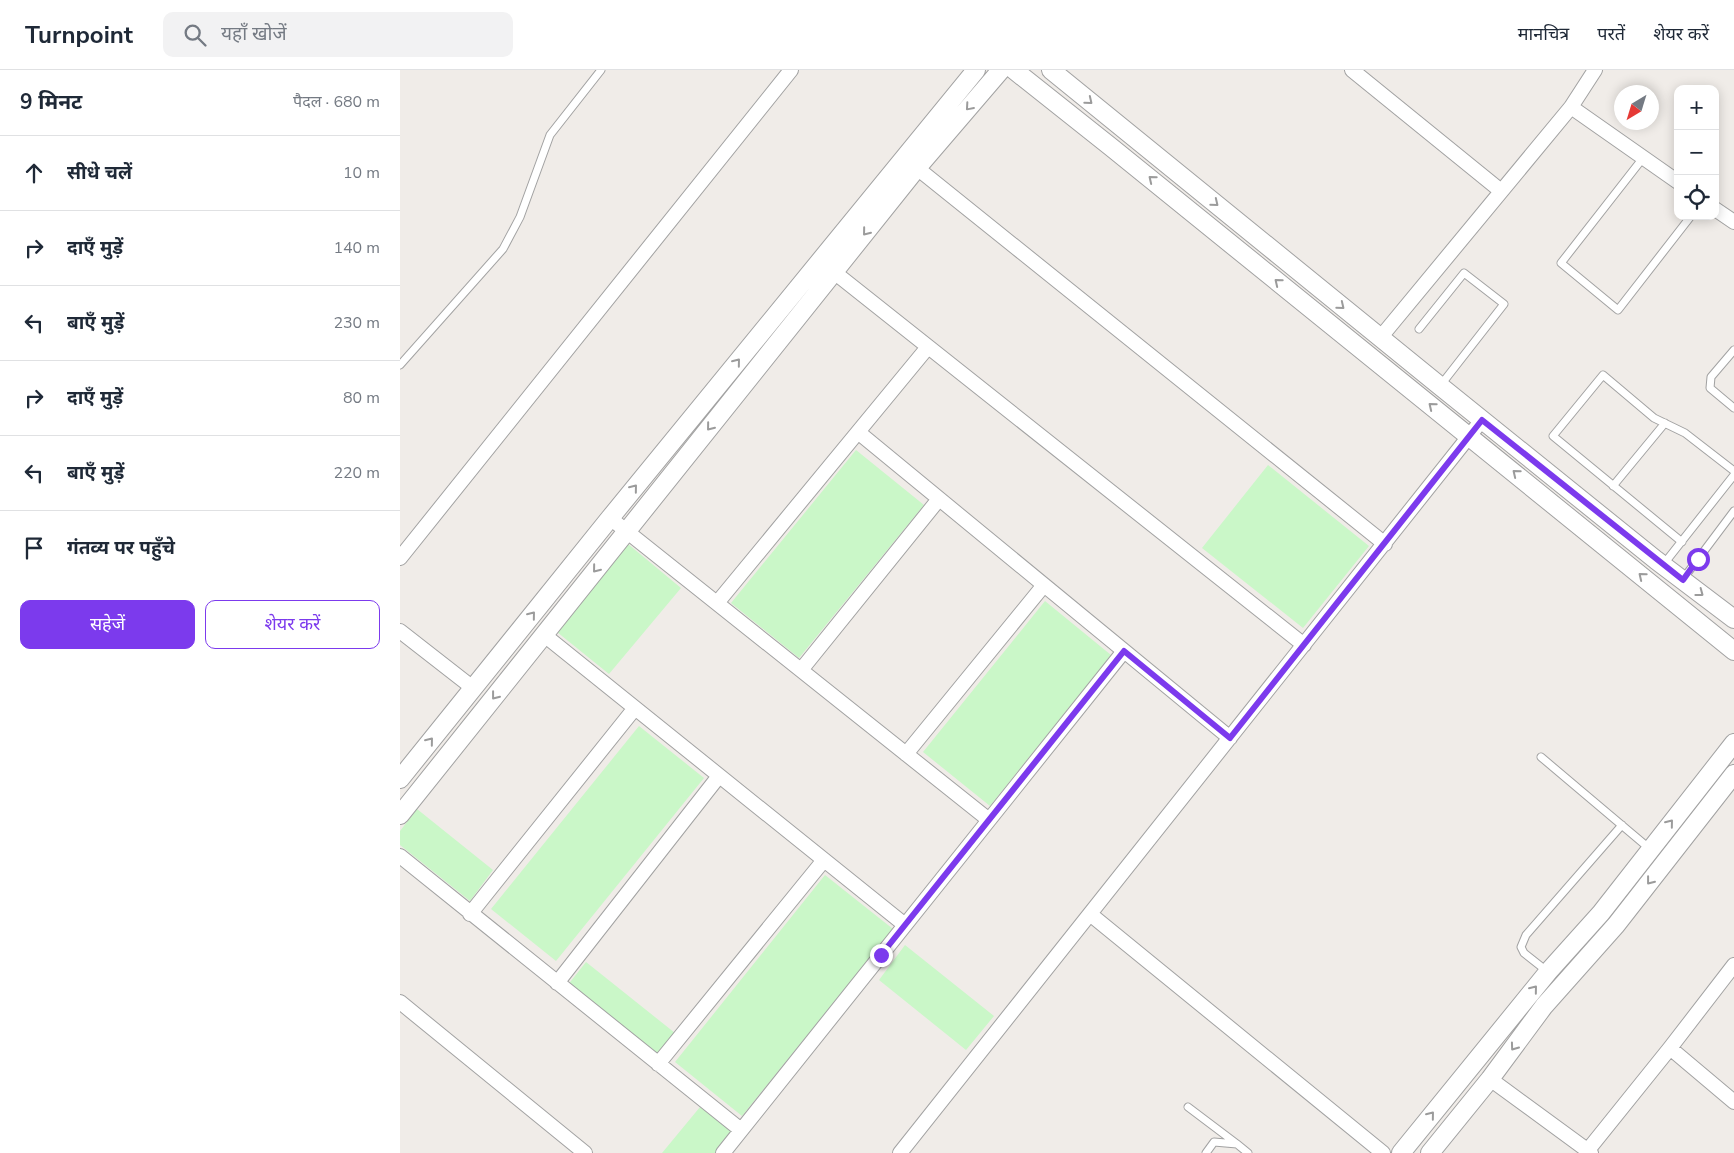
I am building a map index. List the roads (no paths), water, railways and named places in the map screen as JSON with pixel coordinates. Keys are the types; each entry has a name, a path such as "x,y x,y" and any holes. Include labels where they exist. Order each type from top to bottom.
{"street":[{"path":"400,558 791,70"},
{"path":"400,780 610,518 976,70"},
{"path":"400,815 917,168 1001,70"},
{"path":"1014,70 1111,146 1734,651"},
{"path":"1051,70 1663,566 1734,619"},
{"path":"1352,70 1501,191"},
{"path":"1380,338 1570,107 1595,70"},
{"path":"1570,107 1674,179"},
{"path":"917,168 1384,544"},
{"path":"1719,211 1734,222"},
{"path":"834,272 1304,646"},
{"path":"717,603 928,347"},
{"path":"900,1153 1482,420"},
{"path":"858,432 1230,738"},
{"path":"801,670 939,499"},
{"path":"610,518 989,820"},
{"path":"906,754 1044,585"},
{"path":"400,631 473,688"},
{"path":"544,634 905,925"},
{"path":"723,1153 1124,651"},
{"path":"470,914 635,708"},
{"path":"1401,1153 1548,972 1601,913 1734,743"},
{"path":"1430,1153 1490,1080 1544,1006 1616,925 1734,774"},
{"path":"557,983 719,776"},
{"path":"400,856 741,1130"},
{"path":"658,1064 824,860"},
{"path":"1090,914 1383,1153"},
{"path":"1490,1080 1589,1152 1734,965"},
{"path":"400,1002 585,1153"},
{"path":"1670,1048 1734,1102"}],"lane":[{"path":"400,365 503,249 520,217 550,135 601,70"},
{"path":"1643,158 1561,263 1618,310 1688,220"},
{"path":"1419,329 1464,273 1504,304 1440,386"},
{"path":"1734,350 1711,377 1710,388 1734,408"},
{"path":"1682,542 1553,436 1603,375 1654,418 1685,432 1734,470"},
{"path":"1614,486 1665,423"},
{"path":"1663,566 1734,474"},
{"path":"1683,580 1734,511"},
{"path":"1541,757 1650,849"},
{"path":"1548,972 1524,953 1521,947 1526,935 1622,825"},
{"path":"1188,1107 1248,1153"},
{"path":"1206,1153 1214,1142 1237,1144"}]}
